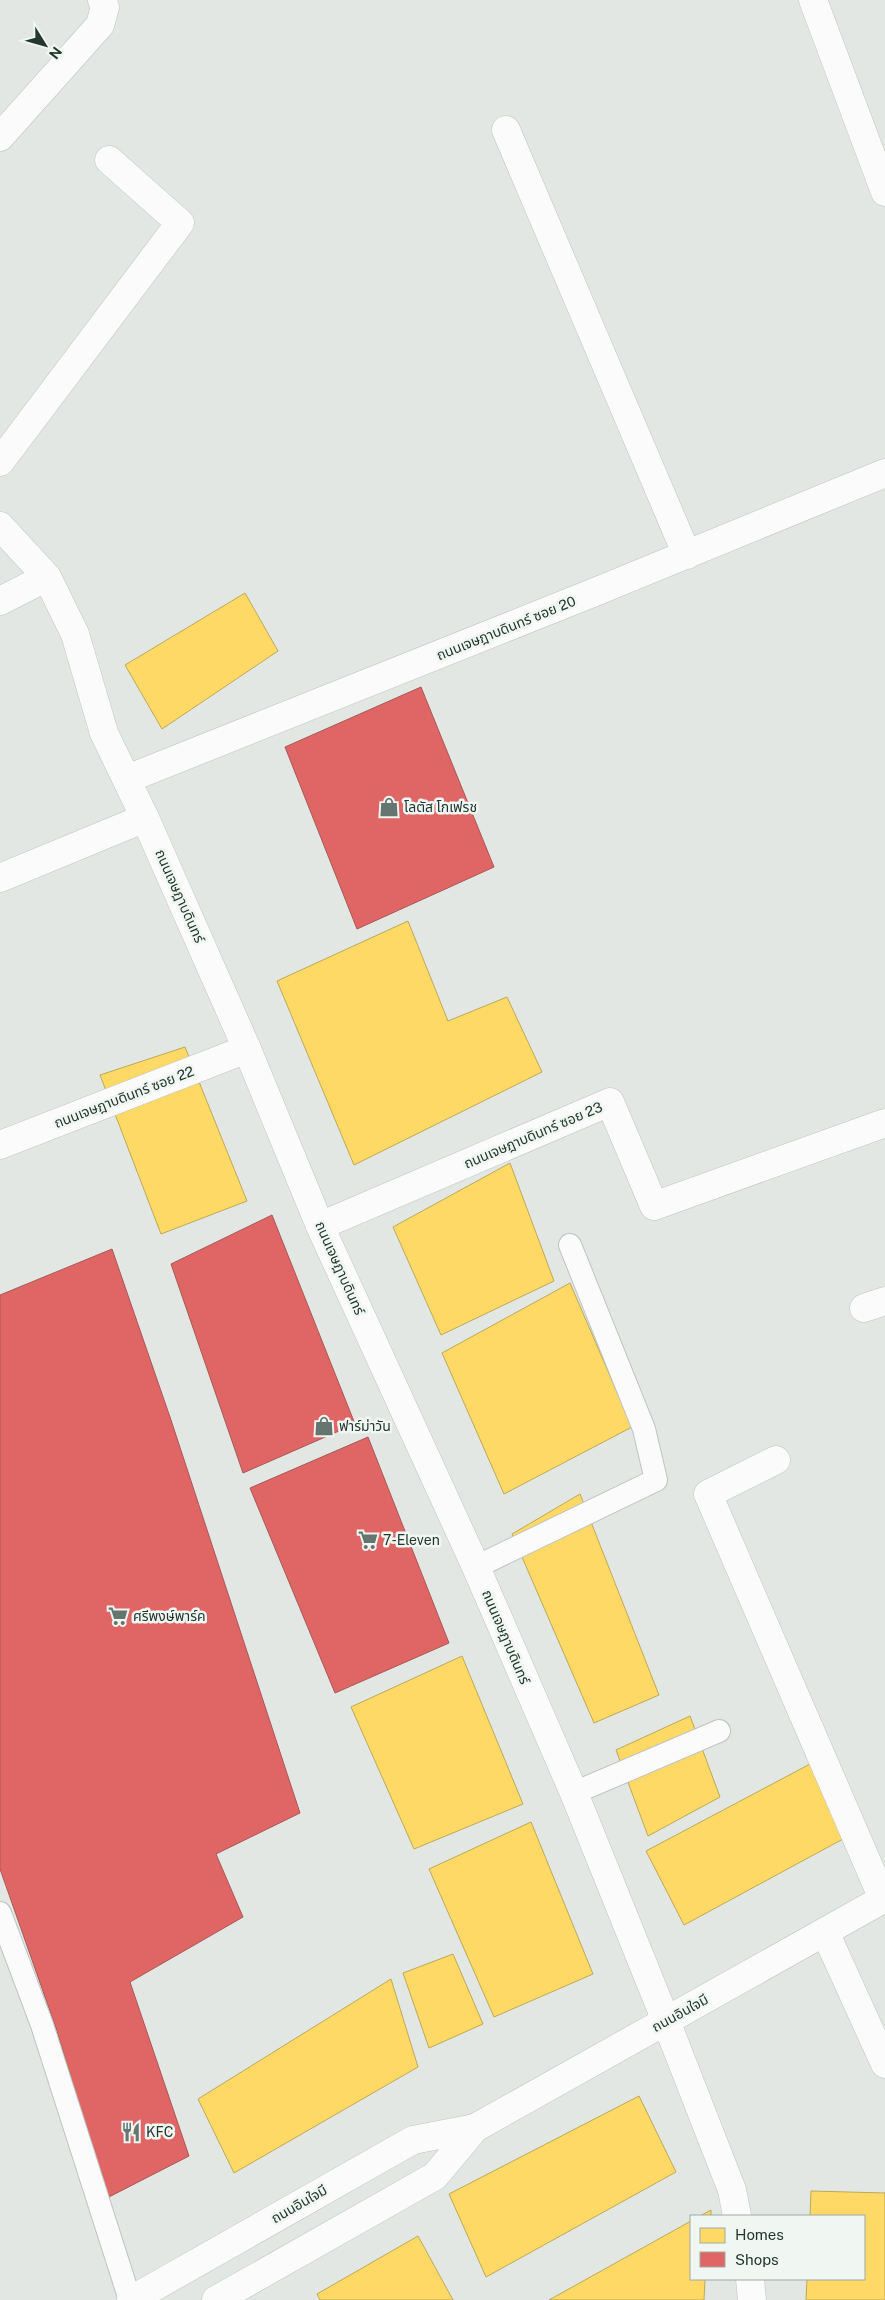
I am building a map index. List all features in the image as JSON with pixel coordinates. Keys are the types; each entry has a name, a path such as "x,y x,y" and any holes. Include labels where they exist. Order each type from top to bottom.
{"street":[{"path":"0,137 100,25 105,6 102,0"},
{"path":"813,0 885,192"},
{"path":"506,130 687,555"},
{"path":"0,462 180,223 109,160"},
{"name":"ถนนเจษฎาบดินทร์ ซอย 20","path":"126,779 687,555 885,473"},
{"name":"ถนนเจษฎาบดินทร์","path":"0,526 47,577 75,634 104,733 145,818 248,1049 320,1226 476,1567 574,1793 732,2190 738,2215"},
{"path":"0,601 47,577"},
{"path":"0,878 145,818"},
{"name":"ถนนเจษฎาบดินทร์ ซอย 22","path":"0,1145 248,1049"},
{"name":"ถนนเจษฎาบดินทร์ ซอย 23","path":"320,1226 610,1102 654,1206 885,1123"},
{"path":"776,1460 708,1494 884,1898"},
{"name":"ถนนอินใจมี","path":"130,2300 413,2140 474,2128 884,1898"},
{"path":"825,1932 885,2064"},
{"name":"ถนนอินใจมี","path":"216,2300 435,2176 474,2128"},
{"path":"750,2280 752,2300"}],"lane":[{"path":"476,1567 656,1480 644,1429 570,1245"},
{"path":"574,1793 720,1730"},
{"path":"0,1913 42,2025 130,2300"}],"building: Homes":[{"path":"245,593 278,651 162,729 125,665"},
{"path":"408,921 448,1021 507,997 542,1072 354,1165 277,981"},
{"path":"185,1047 247,1201 161,1234 100,1075"},
{"path":"510,1163 554,1281 441,1335 393,1227"},
{"path":"570,1283 632,1427 504,1494 442,1353"},
{"path":"580,1494 659,1695 594,1723 512,1534"},
{"path":"462,1656 523,1804 414,1849 351,1707"},
{"path":"690,1716 720,1797 648,1836 616,1750"},
{"path":"810,1764 843,1839 684,1925 646,1851"},
{"path":"531,1822 593,1974 494,2017 429,1869"},
{"path":"453,1954 483,2024 429,2048 403,1973"},
{"path":"391,1979 418,2067 234,2173 198,2099"},
{"path":"639,2096 676,2172 486,2277 449,2194"},
{"path":"811,2191 885,2193 885,2300 806,2300 807,2280 865,2280 865,2215 810,2215"},
{"path":"711,2210 711,2215 702,2215"},
{"path":"690,2222 690,2280 705,2280 704,2300 549,2300"},
{"path":"418,2236 453,2300 320,2300 317,2294"}],"building: Shops":[{"name":"โลตัส โกเฟรช","path":"421,687 494,867 357,929 285,747"},
{"path":"272,1215 355,1424 243,1473 171,1264"},
{"name":"ศรีพงษ์พาร์ค","path":"112,1249 171,1420 300,1813 216,1854 243,1917 130,1982 189,2156 107,2198 57,2031 0,1869 0,1295"},
{"path":"368,1437 449,1643 335,1693 250,1488"}],"place":[{"name":"โลตัส โกเฟรช","path":"389,807"},
{"name":"ฟาร์ม่าวัน","path":"324,1426"},
{"name":"7-Eleven","path":"368,1540"},
{"name":"ศรีพงษ์พาร์ค","path":"118,1616"},
{"name":"KFC","path":"131,2132"}]}
